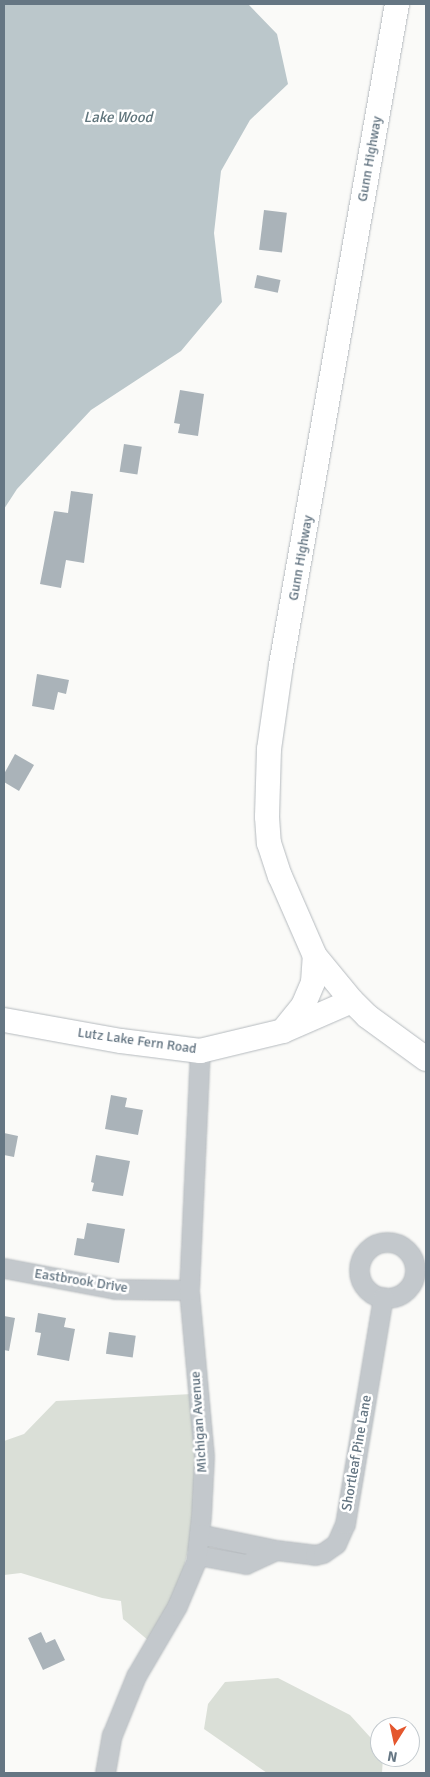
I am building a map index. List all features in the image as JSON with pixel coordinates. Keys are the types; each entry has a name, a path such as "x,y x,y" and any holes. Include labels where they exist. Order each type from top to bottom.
{"main road":[{"name":"Gunn Highway","path":"397,4 281,665 269,749 267,817 269,844 280,876 315,956 352,1001 374,1022 426,1059"},
{"path":"283,1031 303,1006 313,982 315,956"},
{"name":"Lutz Lake Fern Road","path":"4,1020 121,1041 200,1052 283,1031 352,1001"}],"street":[{"name":"Michigan Avenue","path":"105,1773 112,1735 136,1676 177,1606 197,1556 204,1456 188,1290 200,1052"},
{"name":"Eastbrook Drive","path":"4,1268 115,1289 188,1290"},
{"name":"Shortleaf Pine Lane","path":"199,1534 276,1550 315,1555 330,1550 341,1535 383,1298"},
{"path":"197,1556 246,1564 276,1550"}],"shaded area":[{"path":"192,1394 197,1456 193,1530 180,1583 149,1641 123,1619 121,1601 102,1598 21,1573 4,1575 4,1441 24,1434 56,1401"},
{"path":"278,1678 350,1715 370,1737 370,1767 382,1767 382,1773 267,1773 204,1729 208,1704 225,1682"}],"water":[{"name":"Lake Wood","path":"4,4 248,4 277,34 288,84 250,120 221,171 214,233 222,302 181,351 91,410 17,489 4,509"}],"building":[{"path":"264,210 287,213 282,253 259,250"},
{"path":"257,275 280,280 278,293 254,288"},
{"path":"180,390 204,394 198,436 178,433 180,424 174,423"},
{"path":"124,444 142,447 137,474 120,472"},
{"path":"71,491 93,494 84,563 66,560 61,588 40,584 54,511 68,513"},
{"path":"37,674 69,680 66,694 58,692 54,710 32,706"},
{"path":"15,754 34,765 19,791 4,782 4,774"},
{"path":"111,1095 127,1098 125,1107 143,1110 138,1135 105,1129"},
{"path":"4,1133 18,1136 14,1157 4,1155"},
{"path":"96,1155 130,1161 123,1196 92,1191 94,1183 91,1182"},
{"path":"87,1223 125,1229 119,1263 74,1255 77,1238 84,1239"},
{"path":"38,1313 66,1318 64,1327 75,1329 69,1361 37,1355 41,1333 35,1332"},
{"path":"4,1316 15,1318 9,1351 4,1350"},
{"path":"109,1332 136,1336 133,1358 106,1354"},
{"path":"41,1632 46,1643 55,1639 65,1660 43,1670 28,1638"}]}
